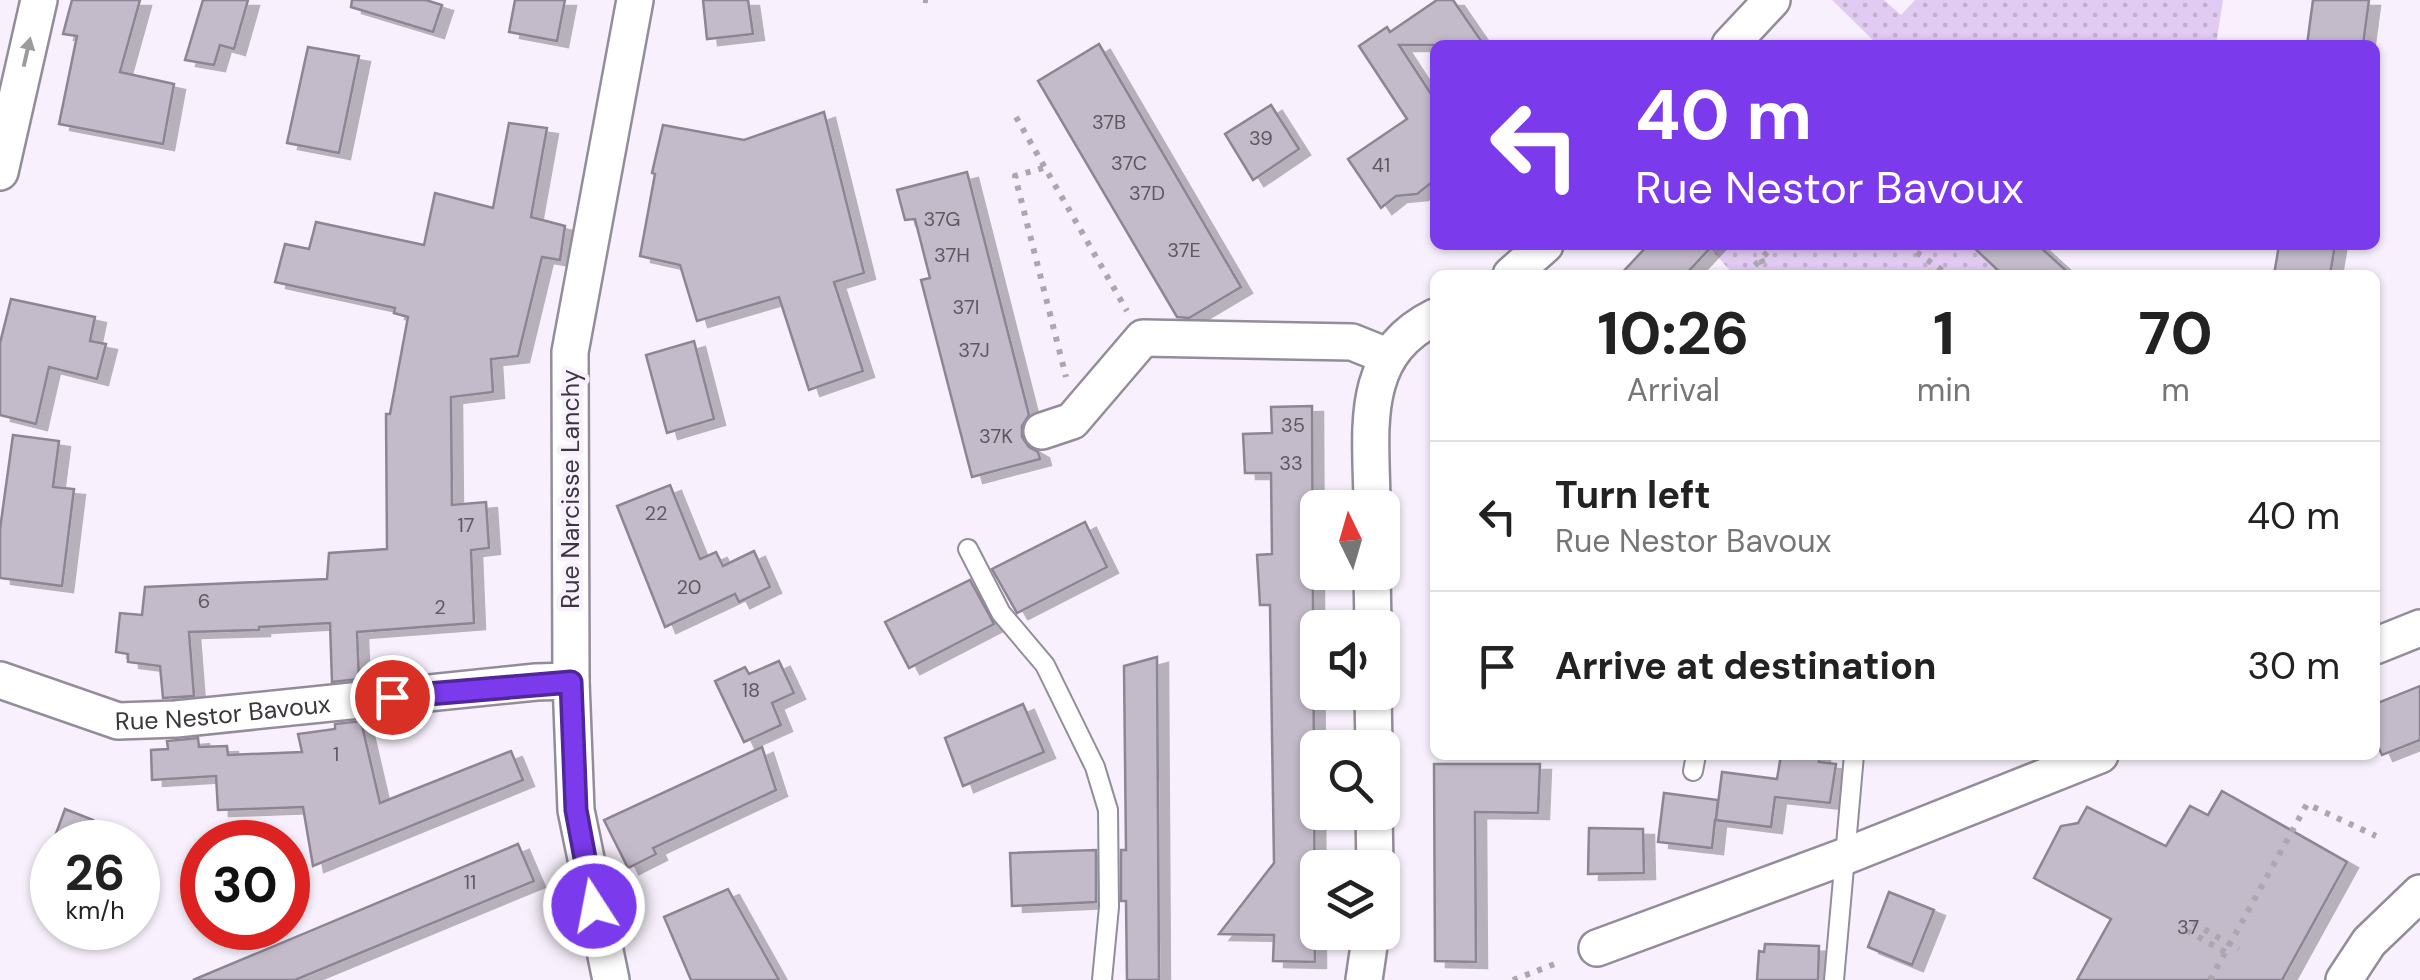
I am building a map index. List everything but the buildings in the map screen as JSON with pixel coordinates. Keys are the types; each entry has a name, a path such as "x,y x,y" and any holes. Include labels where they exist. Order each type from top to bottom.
{"street":[{"path":"0,172 39,0"},
{"name":"Rue Narcisse Lanchy","path":"611,980 576,810 571,682 570,352 635,0"},
{"path":"1735,40 1772,0"},
{"path":"1516,270 1538,250"},
{"path":"1372,490 1372,407 1377,378 1402,337 1430,320"},
{"path":"1042,430 1072,421 1143,338 1352,342 1387,356"},
{"path":"2380,644 2420,628"},
{"name":"Rue Nestor Bavoux","path":"0,680 118,721 176,719 536,682 571,682"},
{"path":"1597,948 1846,856 2087,760"},
{"path":"2344,980 2369,942 2420,893"},
{"path":"1364,980 1368,950"}],"lane":[{"path":"968,549 1002,613 1044,665 1095,767 1108,810 1110,907 1102,980"},
{"path":"1834,980 1854,760"}],"path":[{"path":"923,0 936,1"},
{"path":"1016,117 1143,338"},
{"path":"1043,168 1015,176 1076,417"},
{"path":"1750,270 1769,250"},
{"path":"1913,250 1941,270"},
{"path":"1760,259 1766,270"},
{"path":"2210,980 2307,804 2376,836"},
{"path":"2225,952 2188,932 2193,922 2239,949"},
{"path":"1513,980 1560,962"}],"shaded area":[{"path":"1832,0 1884,0 1901,15 1915,0 2223,0 2217,40 1873,40"},
{"path":"1712,250 1976,250 1998,270 1730,270"}],"route":[{"path":"392,697 571,682 576,810 594,906"}]}
